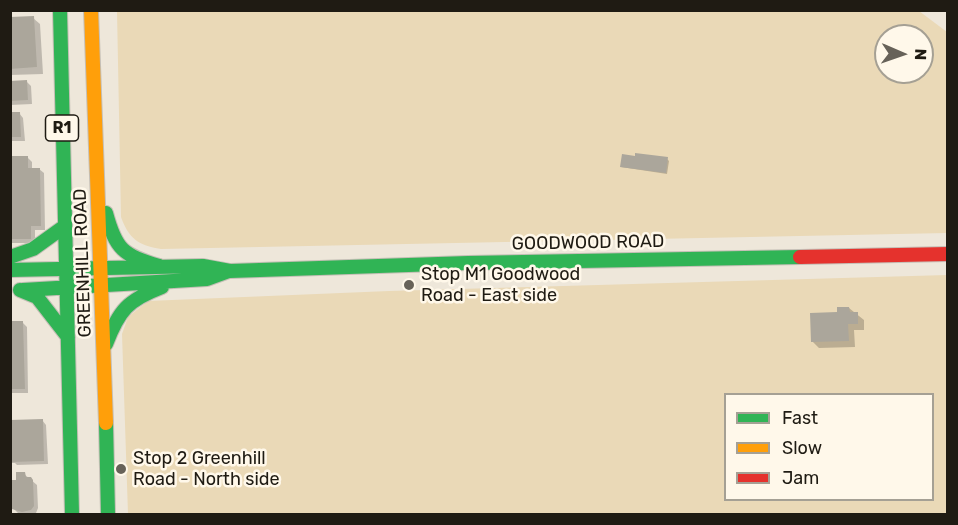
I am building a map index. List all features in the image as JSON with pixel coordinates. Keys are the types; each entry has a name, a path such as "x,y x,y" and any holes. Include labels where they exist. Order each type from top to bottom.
{"main road":[{"name":"GREENHILL ROAD","path":"60,10 72,514"},
{"path":"60,30 78,28 82,20 82,10"},
{"name":"GREENHILL ROAD","path":"91,10 105,349 108,514"},
{"path":"98,182 113,236 122,249 130,256 159,266"},
{"path":"10,257 23,255 38,248 65,226"},
{"name":"GOODWOOD ROAD","path":"10,270 203,266 230,271 468,263 948,254"},
{"name":"GOODWOOD ROAD","path":"15,290 177,282 207,279 230,271"},
{"path":"105,349 117,315 127,303 177,282"},
{"path":"15,290 37,297 68,337"}],"shaded area":[{"path":"117,11 919,11 947,32 947,233 161,249 140,243 127,231 121,217"},
{"path":"947,275 947,514 128,514 122,334 128,317 148,301 389,291"}],"building":[{"path":"34,16 37,67 10,69 10,17"},
{"path":"27,80 28,100 10,101 10,81"},
{"path":"10,112 20,112 21,137 10,137"},
{"path":"635,153 668,157 666,173 620,167 622,154 635,156"},
{"path":"10,156 28,156 28,168 40,168 41,226 31,226 31,239 10,239"},
{"path":"837,307 849,307 850,312 858,312 858,324 848,324 849,341 811,342 810,313 837,312"},
{"path":"10,321 23,321 25,389 10,389"},
{"path":"43,419 44,461 12,462 10,420"},
{"path":"16,472 25,472 26,477 31,477 33,480 34,506 31,510 22,512 12,509 10,504 10,480 16,480"}],"traffic: fast":[{"path":"60,10 72,514"},
{"path":"106,213 113,235 123,249 137,258 159,266"},
{"path":"10,257 33,249 65,226"},
{"path":"10,270 203,266 230,271 468,263 800,257"},
{"path":"23,290 207,279 229,271"},
{"path":"106,344 120,314 133,302 162,287"},
{"path":"20,290 37,297 68,337"},
{"path":"106,423 108,514"}],"traffic: slow":[{"path":"91,10 106,423"}],"traffic: jam":[{"path":"800,257 948,254"}],"place":[{"name":"Stop M1 Goodwood Road - East side","path":"409,285"},
{"name":"Stop 2 Greenhill Road - North side","path":"121,469"}]}
